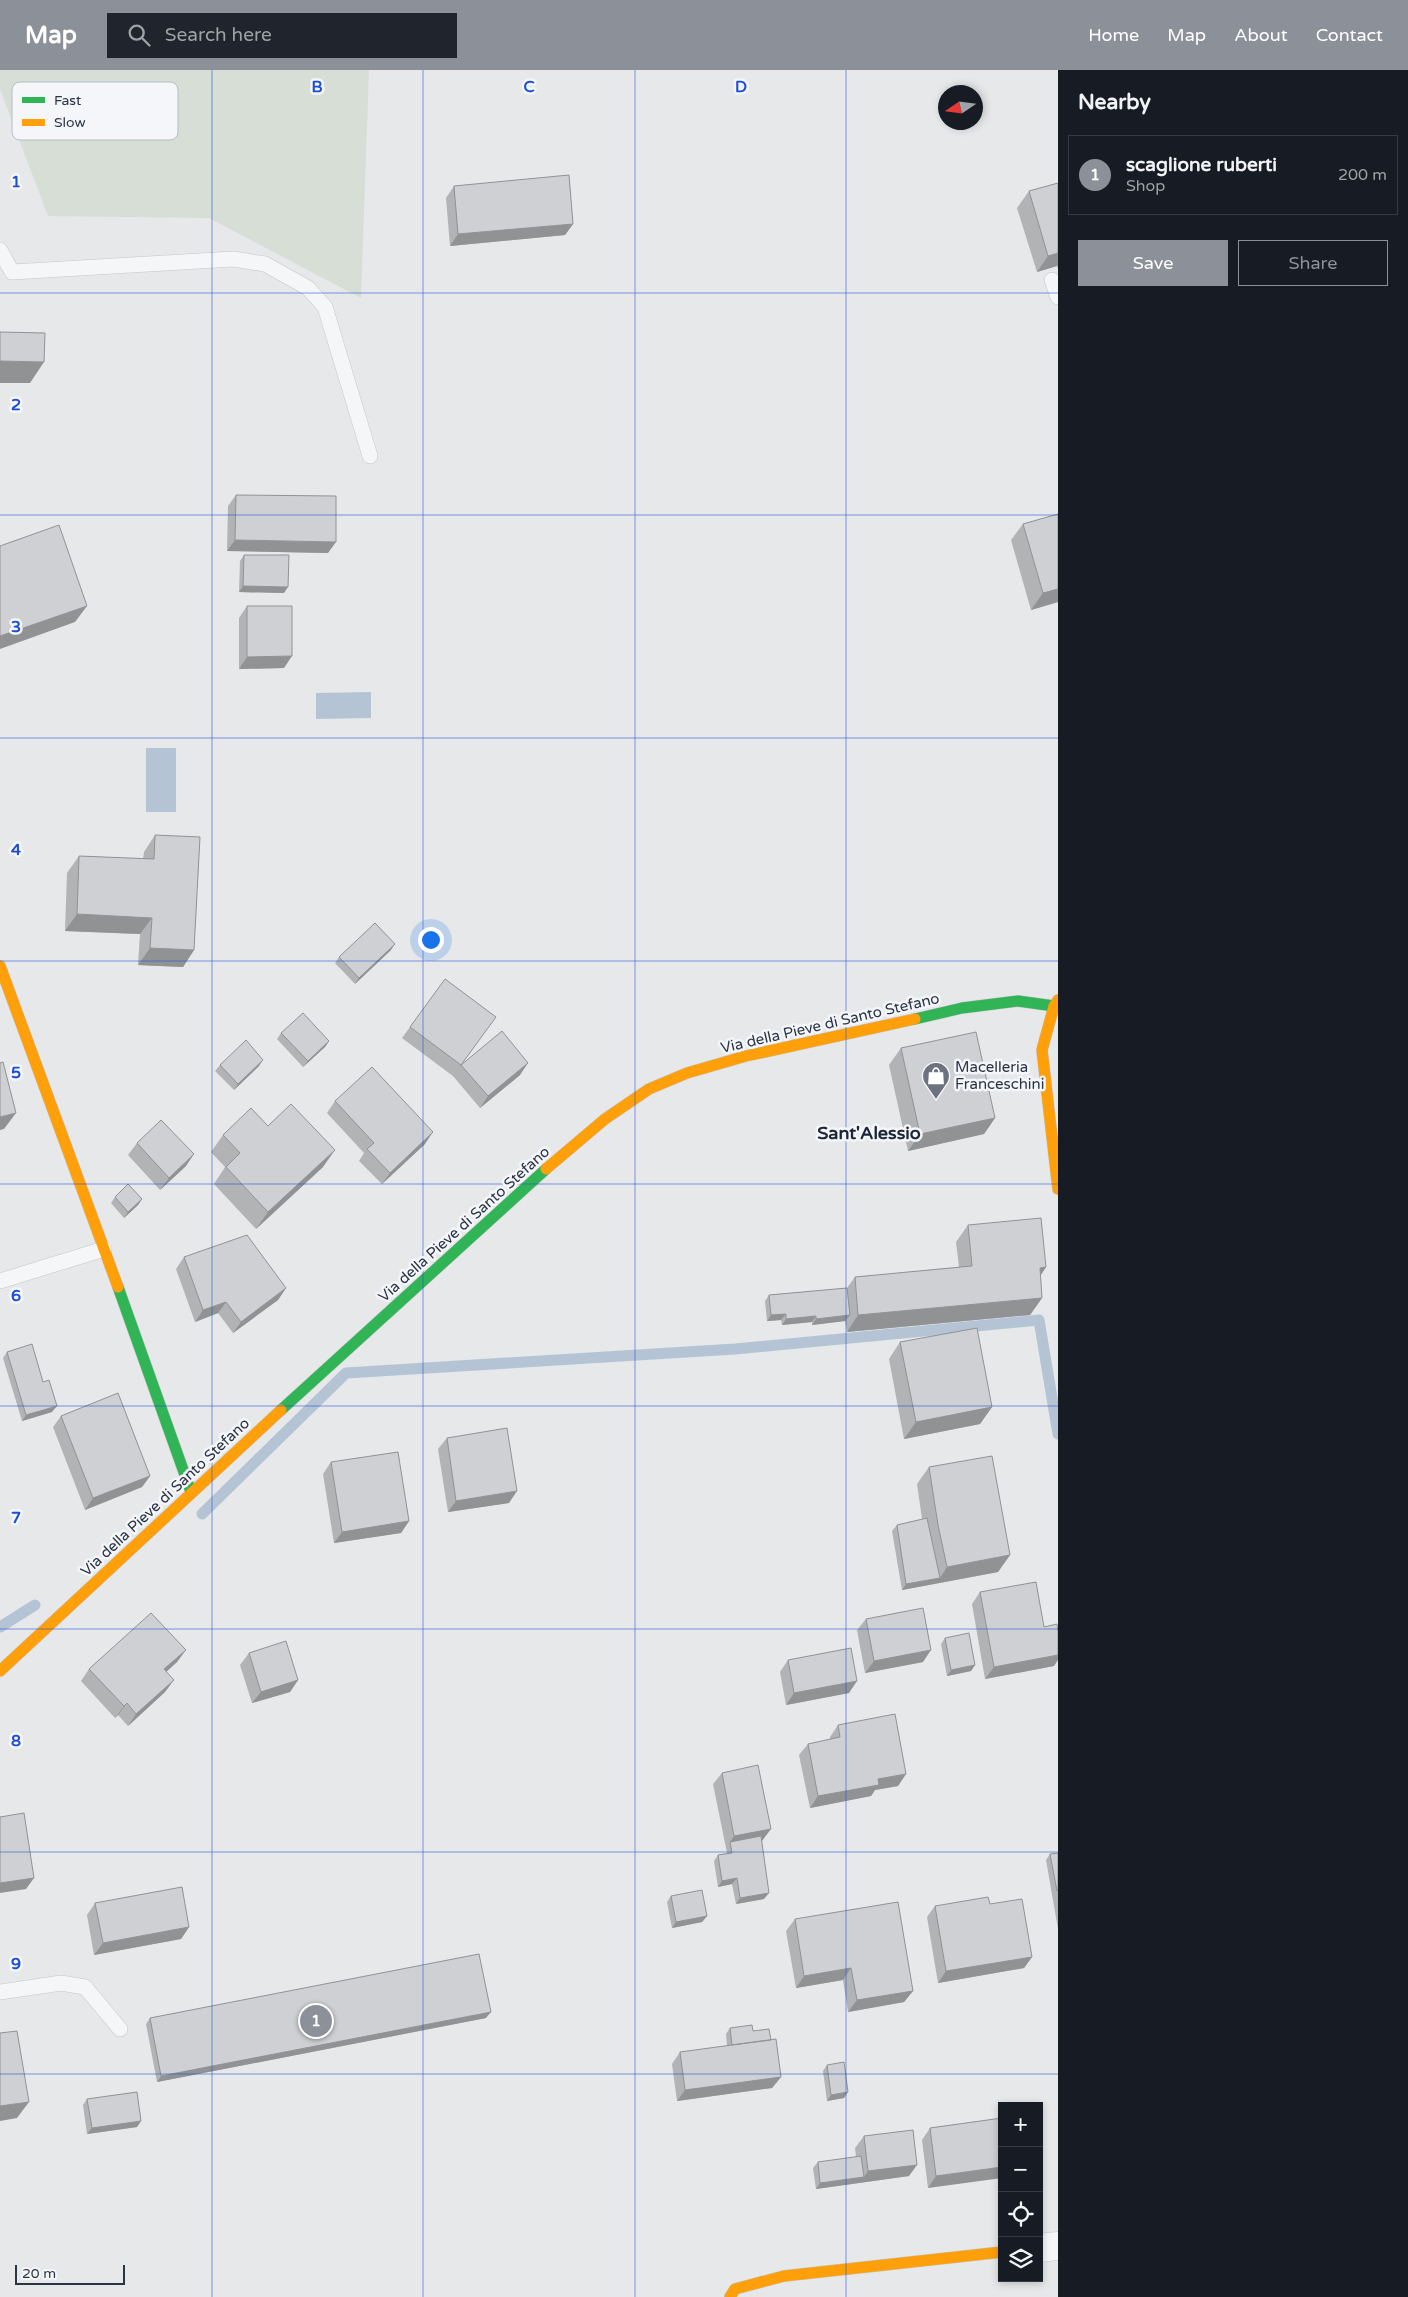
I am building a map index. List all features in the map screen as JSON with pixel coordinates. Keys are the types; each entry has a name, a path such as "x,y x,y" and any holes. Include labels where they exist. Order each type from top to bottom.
{"street":[{"path":"0,966 191,1492"},
{"name":"Via della Pieve di Santo Stefano","path":"0,1671 191,1492 526,1186 605,1119 649,1090 687,1073 746,1056 962,1008 1018,1001 1056,1003"},
{"path":"1056,1003 1042,1050 1058,1189"},
{"path":"1043,2248 1058,2246"},
{"path":"730,2297 735,2289 784,2276 998,2252"}],"lane":[{"path":"0,250 12,272 234,259 266,264 308,288 325,307 370,456"},
{"path":"1052,280 1058,297"},
{"path":"0,1281 104,1249"},
{"path":"0,1992 61,1983 85,1987 120,2029"}],"shaded area":[{"path":"0,70 369,70 361,298 209,218 48,216 19,140 178,140 178,82 12,82 12,121 0,89"}],"water":[{"path":"371,692 371,718 316,719 316,693"},
{"path":"146,748 176,748 176,812 146,812"}],"building":[{"path":"569,175 573,224 458,234 454,186"},
{"path":"1058,183 1058,253 1048,256 1029,191"},
{"path":"0,332 45,333 44,362 0,361"},
{"path":"236,495 336,496 336,542 235,540"},
{"path":"1058,514 1058,589 1043,593 1023,524"},
{"path":"59,525 87,606 0,636 0,546"},
{"path":"244,555 289,555 288,587 243,586"},
{"path":"247,606 292,606 292,656 247,657"},
{"path":"155,835 200,837 194,950 150,948 152,918 77,914 79,856 154,859"},
{"path":"375,923 395,944 359,978 339,957"},
{"path":"445,979 496,1017 461,1065 410,1027"},
{"path":"303,1013 329,1041 308,1061 281,1033"},
{"path":"502,1031 528,1063 488,1096 461,1065"},
{"name":"Macelleria Franceschini","path":"976,1032 995,1118 920,1134 901,1048"},
{"path":"246,1040 263,1060 238,1084 220,1065"},
{"path":"3,1062 16,1113 0,1117 0,1063"},
{"path":"372,1067 433,1132 390,1173 367,1149 374,1143 335,1101"},
{"path":"291,1104 335,1150 268,1212 226,1167 240,1153 223,1135 251,1108 268,1126"},
{"path":"161,1120 194,1154 169,1178 137,1143"},
{"path":"128,1184 142,1199 128,1212 115,1197"},
{"path":"1041,1218 1046,1267 1040,1268 1042,1298 858,1315 855,1277 972,1266 968,1225"},
{"path":"247,1235 286,1288 241,1322 226,1302 203,1310 184,1257"},
{"path":"847,1288 850,1315 816,1319 816,1316 786,1319 786,1314 771,1315 769,1295"},
{"path":"977,1328 992,1407 916,1422 900,1342"},
{"path":"32,1344 43,1382 49,1380 57,1406 26,1415 7,1352"},
{"path":"118,1393 150,1476 93,1498 61,1416"},
{"path":"507,1428 517,1491 456,1501 447,1438"},
{"path":"398,1452 409,1521 342,1532 331,1462"},
{"path":"992,1456 1010,1555 947,1567 929,1467"},
{"path":"927,1518 940,1578 906,1584 897,1525"},
{"path":"1036,1582 1044,1627 1057,1624 1058,1655 994,1667 980,1592"},
{"path":"923,1608 931,1650 874,1661 866,1619"},
{"path":"151,1613 186,1650 164,1669 174,1680 136,1714 127,1703 124,1706 89,1669"},
{"path":"969,1633 975,1665 951,1670 945,1638"},
{"path":"286,1641 298,1680 261,1692 249,1653"},
{"path":"851,1648 857,1681 794,1693 788,1660"},
{"path":"895,1714 906,1774 878,1779 879,1785 818,1796 808,1744 840,1737 838,1725"},
{"path":"758,1765 771,1829 734,1836 722,1773"},
{"path":"24,1813 34,1878 0,1883 0,1817"},
{"path":"761,1836 769,1893 740,1898 737,1878 722,1881 718,1855 732,1853 730,1842"},
{"path":"1058,1853 1058,1890 1057,1891 1050,1854"},
{"path":"182,1887 189,1927 103,1943 95,1903"},
{"path":"702,1890 707,1916 676,1922 671,1896"},
{"path":"988,1897 990,1904 1022,1899 1032,1957 946,1971 935,1906"},
{"path":"898,1902 913,1991 857,2000 851,1968 804,1976 795,1919"},
{"path":"479,1954 491,2012 161,2076 150,2018"},
{"path":"752,2025 753,2031 769,2029 771,2040 732,2045 730,2028"},
{"path":"17,2031 29,2102 0,2106 0,2033"},
{"path":"776,2039 781,2077 685,2090 680,2052"},
{"path":"844,2062 848,2092 831,2095 827,2065"},
{"path":"137,2092 141,2121 92,2128 87,2099"},
{"path":"998,2119 998,2168 936,2176 930,2128"},
{"path":"913,2130 917,2165 868,2171 864,2136"},
{"path":"861,2156 864,2177 820,2183 818,2162"}],"waterway":[{"path":"202,1514 346,1373 735,1349 1039,1320 1058,1434"},
{"path":"0,1627 35,1605"}],"traffic: fast":[{"path":"915,1019 962,1008 1018,1001 1054,1006"},
{"path":"281,1410 546,1169"},
{"path":"118,1287 191,1492"}],"traffic: slow":[{"path":"0,966 118,1287"},
{"path":"1058,1000 1054,1006 1042,1050 1058,1189"},
{"path":"546,1169 605,1119 649,1089 687,1073 746,1056 915,1019"},
{"path":"0,1671 281,1410"},
{"path":"730,2297 735,2289 784,2276 998,2252"}],"place":[{"name":"Macelleria Franceschini","path":"936,1100"},
{"name":"scaglione ruberti","path":"316,2021"}],"district":[{"name":"Sant'Alessio","path":"869,1133"}]}
